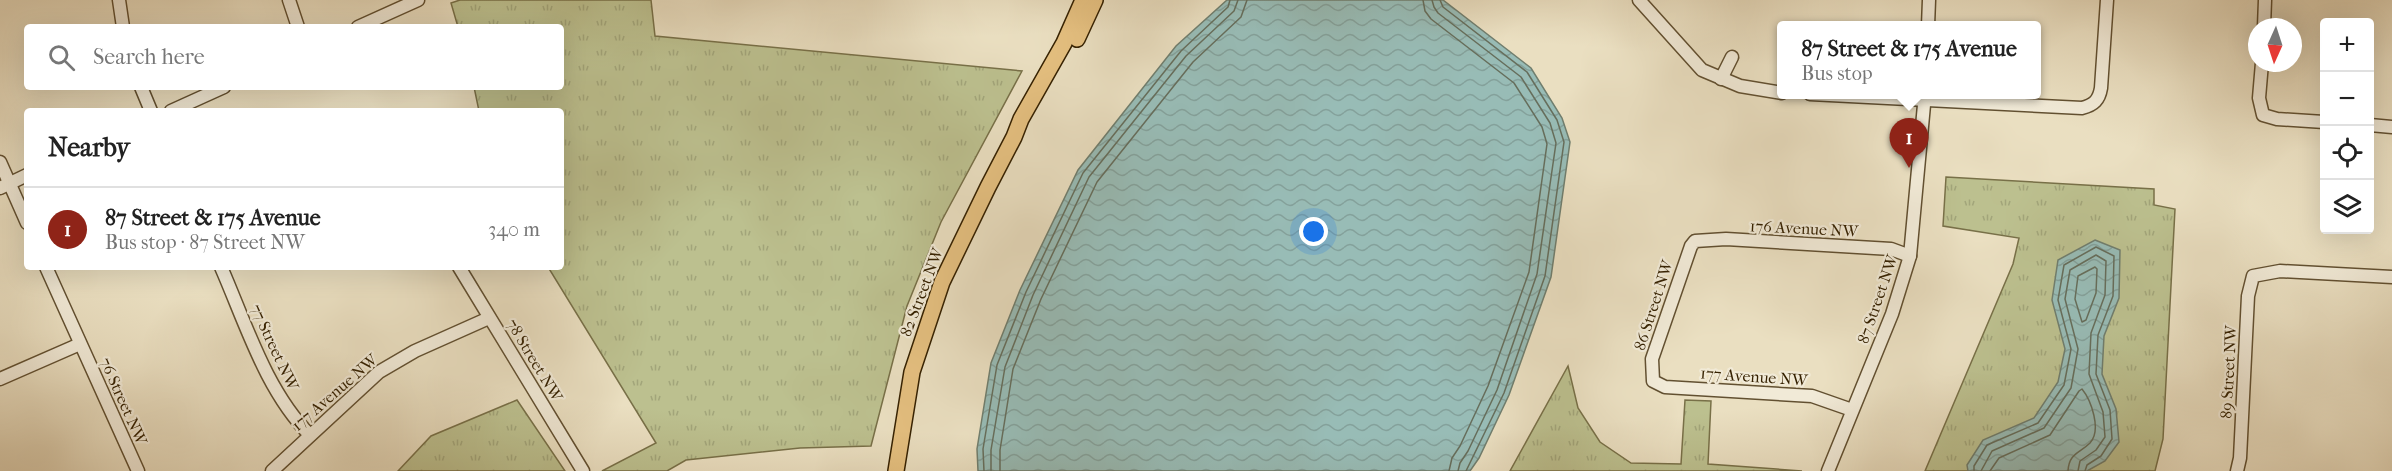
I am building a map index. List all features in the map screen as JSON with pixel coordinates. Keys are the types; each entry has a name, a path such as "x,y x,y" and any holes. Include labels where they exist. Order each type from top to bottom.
{"main road":[{"name":"82 Street NW","path":"896,471 912,372 933,307 958,245 1021,119 1064,43 1083,0"},
{"name":"82 Street NW","path":"1014,137 1027,122 1062,68 1095,0"}],"street":[{"path":"119,0 123,24"},
{"path":"289,0 297,24"},
{"path":"364,24 418,0"},
{"path":"1639,0 1702,70 1740,86 1777,92"},
{"path":"1928,21 1929,0"},
{"path":"1954,99 2082,108 2094,104 2101,88 2107,0"},
{"path":"2264,18 2265,0"},
{"path":"1722,79 1732,57"},
{"path":"2261,72 2259,98 2262,115 2277,119 2320,122"},
{"path":"142,90 150,108"},
{"path":"178,108 217,90"},
{"name":"87 Street NW","path":"1828,471 1892,314 1910,256 1925,99"},
{"path":"2374,125 2392,127"},
{"path":"0,162 5,185 24,218"},
{"path":"5,185 24,177"},
{"name":"176 Avenue NW","path":"1695,241 1726,239 1890,249 1910,256"},
{"name":"86 Street NW","path":"1653,381 1652,359 1691,246 1695,241"},
{"name":"76 Street NW","path":"47,270 138,471"},
{"name":"77 Street NW","path":"221,270 273,386 284,406 310,435"},
{"name":"78 Street NW","path":"461,270 583,471"},
{"name":"89 Street NW","path":"2237,471 2240,458 2248,296 2253,276 2280,271 2392,277"},
{"name":"177 Avenue NW","path":"272,471 379,372 415,351 489,318"},
{"name":"76 Street NW","path":"0,380 80,344"},
{"name":"177 Avenue NW","path":"1653,381 1665,387 1812,396 1852,410"}],"green space":[{"path":"460,0 651,0 655,36 1022,71 941,222 907,306 871,446 800,448 686,460 667,471 602,471 656,443 550,270 564,270 564,108 478,108 475,90 564,90 564,24 457,24 451,3"},
{"path":"1946,177 2154,189 2154,205 2175,209 2163,439 2155,471 1925,471 2013,264 2019,238 1943,226"},
{"path":"1568,366 1578,408 1600,442 1631,463 1681,464 1685,400 1711,401 1708,464 1802,471 1510,471"},
{"path":"517,400 565,471 398,471 431,436"}],"water":[{"path":"1227,0 1443,0 1531,68 1562,118 1570,142 1551,277 1509,395 1479,458 1470,471 978,471 977,449 991,363 1020,290 1078,170 1176,46"},
{"path":"2095,240 2120,250 2119,298 2104,336 2102,374 2116,409 2119,442 2105,461 2087,471 1968,471 1967,465 1983,440 2034,418 2058,382 2065,349 2052,300 2058,260"}],"place":[{"name":"87 Street & 175 Avenue","path":"1909,168"}]}
